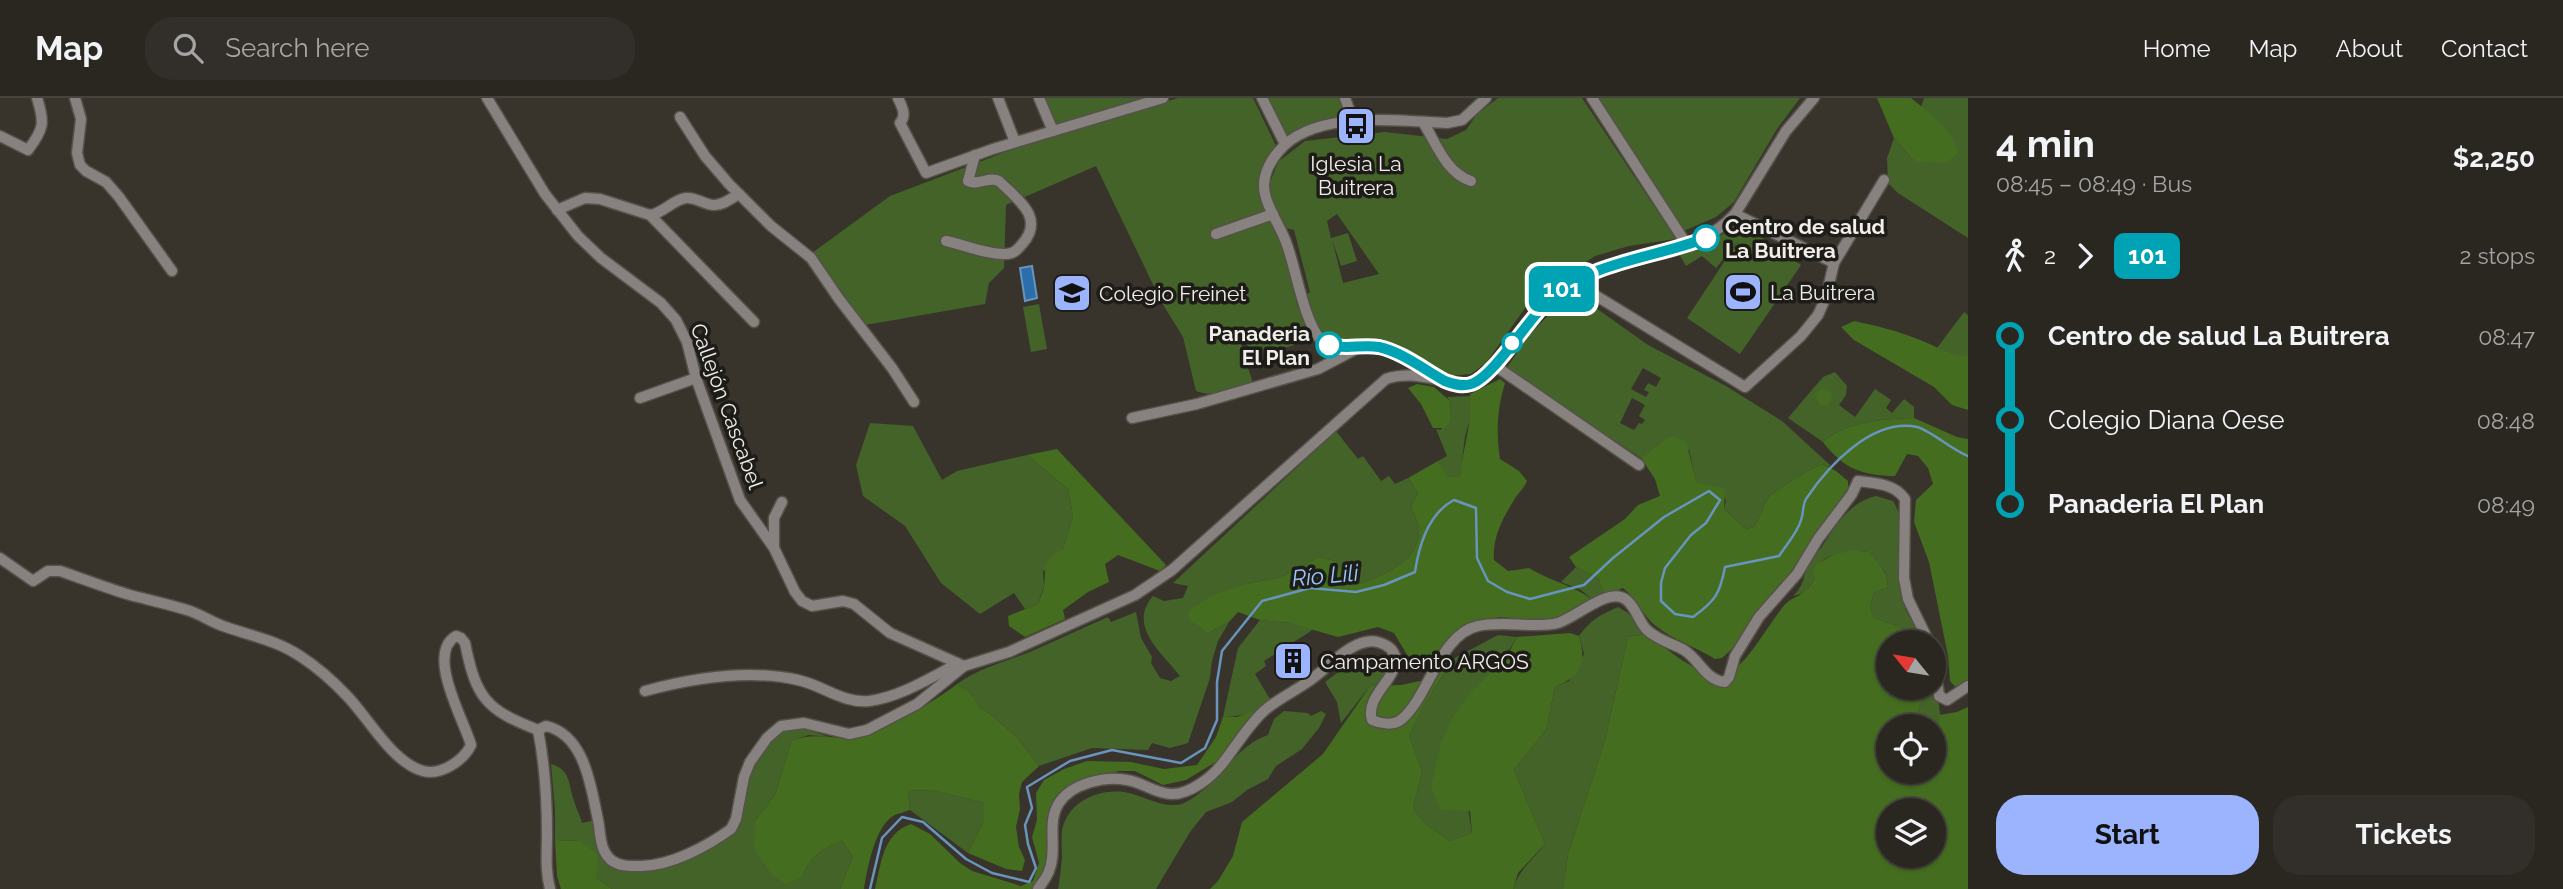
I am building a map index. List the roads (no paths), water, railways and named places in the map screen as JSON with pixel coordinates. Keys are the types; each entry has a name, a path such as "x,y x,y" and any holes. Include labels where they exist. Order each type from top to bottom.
{"street":[{"path":"0,136 28,150 40,135 42,125 37,98"},
{"path":"75,98 81,119 77,153 80,165 106,182 172,271"},
{"name":"Callejón Cascabel","path":"487,98 557,210 578,236 601,258 661,303 676,320 687,342 696,378 740,500 774,548 802,601 812,606 843,601 854,604 890,633 961,665"},
{"path":"898,98 904,113 900,123 926,173 1016,142 1163,98"},
{"path":"998,98 1016,142"},
{"path":"1039,98 1053,131"},
{"path":"1262,98 1285,144"},
{"path":"1345,98 1353,120"},
{"path":"1445,381 1383,348 1338,348 1320,338 1303,302 1287,244 1264,186 1273,157 1285,144 1315,128 1353,120 1447,123 1462,120 1486,98"},
{"path":"1592,98 1687,245"},
{"path":"645,691 683,681 742,676 788,677 845,699 868,701 898,693 961,665 1009,652 1122,600 1172,570 1386,379 1413,374 1454,384 1472,384 1494,365 1538,310 1572,281 1709,237 1735,214 1786,131 1814,98"},
{"path":"680,117 715,169 771,226 811,258 914,402"},
{"path":"1423,122 1452,170 1471,181"},
{"path":"946,241 1009,255 1029,236 1031,215 999,181 992,178 974,183 968,181 975,155"},
{"path":"1572,281 1745,387 1801,335 1818,315 1826,297 1834,263 1884,180"},
{"path":"557,210 585,198 593,198 650,215 659,214 676,201 685,198 696,198 714,205 739,194"},
{"path":"1216,233 1273,214"},
{"path":"1735,214 1834,263"},
{"path":"650,215 754,322"},
{"path":"1132,418 1197,404 1318,369 1360,347"},
{"path":"1494,365 1639,465"},
{"path":"640,398 696,378"},
{"path":"1038,889 1050,869 1058,803 1070,792 1083,785 1106,779 1127,780 1172,794 1190,790 1207,779 1221,765 1238,740 1265,710 1352,648 1366,642 1378,642 1390,648 1396,659 1394,670 1371,706 1372,720 1379,723 1392,724 1402,720 1442,656 1459,637 1475,626 1555,624 1614,596 1629,603 1643,626 1654,637 1686,652 1709,676 1716,681 1725,682 1735,656 1759,617 1797,574 1818,539 1852,494 1858,481 1885,485 1900,491 1905,499 1904,578 1908,599 1923,630"},
{"path":"774,548 774,518 782,502"},
{"path":"0,558 28,579 33,580 48,570 60,571 131,595 188,610 227,628 249,633 281,646 318,669 350,699 402,758 424,772 432,772 459,761 467,754 471,745 447,684 447,648 451,639 456,636 465,643 471,674 484,698 496,711 538,730"},
{"path":"538,730 546,726 555,728 579,752 599,823 600,840 612,861 623,866 659,865 731,830 750,762 767,738 781,726 804,723 849,734 867,730 917,704 961,665"},
{"path":"1946,700 1968,686"},
{"path":"538,730 545,764 546,863 550,889"}],"water":[{"path":"1032,266 1037,298 1025,301 1020,268"}],"waterway":[{"name":"Río Lili","path":"870,889 882,838 902,817 923,822 966,859 992,873 1029,882 1036,868 1025,825 1032,808 1027,787 1070,761 1112,750 1181,763 1205,748 1217,720 1217,682 1222,651 1262,601 1310,588 1356,592 1384,585 1415,572 1419,551 1432,521 1454,500 1476,508 1477,558 1488,581 1507,592 1530,599 1584,585 1664,517 1709,491 1720,500 1706,523 1691,535 1665,568 1661,583 1661,601 1675,614 1693,617 1715,596 1725,567 1779,556 1797,529 1805,502 1815,486 1839,459 1868,437 1900,426 1917,427 1968,456"}],"place":[{"name":"Iglesia La Buitrera","path":"1356,126"},
{"name":"Centro de salud La Buitrera","path":"1706,238"},
{"name":"La Buitrera","path":"1743,292"},
{"name":"Colegio Freinet","path":"1072,293"},
{"name":"Panaderia El Plan","path":"1329,345"},
{"name":"Campamento ARGOS","path":"1293,661"}]}
